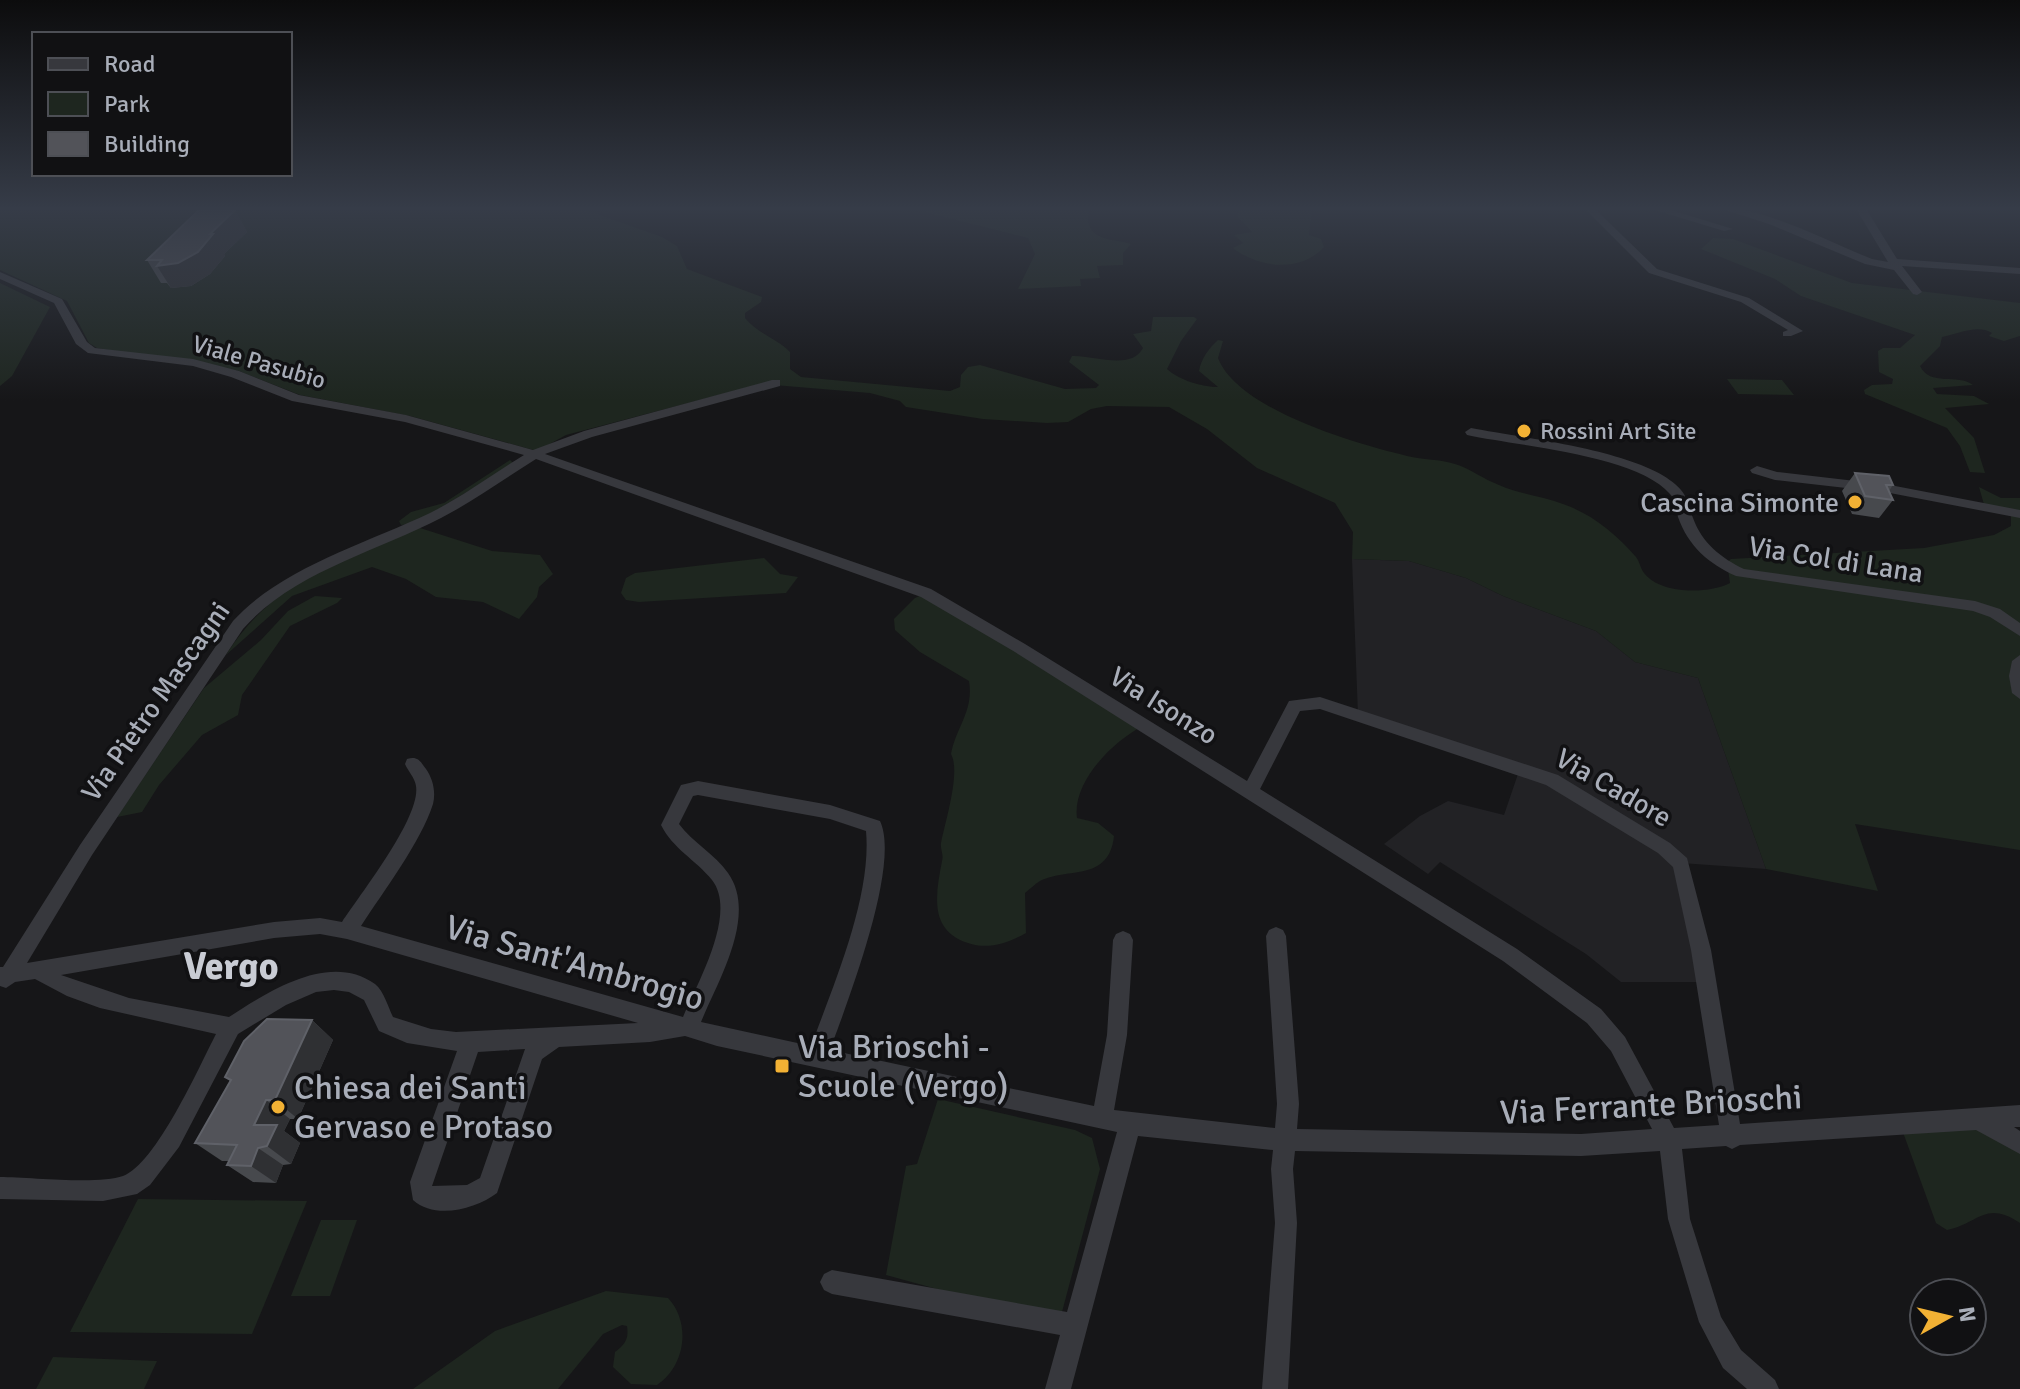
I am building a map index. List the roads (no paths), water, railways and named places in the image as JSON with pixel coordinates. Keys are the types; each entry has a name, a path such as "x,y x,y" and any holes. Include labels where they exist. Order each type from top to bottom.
{"street":[{"path":"1656,272 1745,300 1792,332 1811,337"},
{"path":"1901,272 1917,292"},
{"name":"Viale Pasubio","path":"0,275 58,301 82,344 92,351 193,363 235,374 296,398 406,419 533,454"},
{"name":"Via Pietro Mascagni","path":"3,979 168,728 238,625 255,606 296,580 438,514 533,454 588,434 776,383"},
{"name":"Via Col di Lana","path":"1471,432 1507,437 1636,468 1664,481 1676,491 1702,547 1713,560 1741,573 1975,606 2015,627"},
{"name":"Via Isonzo","path":"533,454 926,593 1250,792 1565,992 1594,1016 1618,1044 1670,1142"},
{"path":"1757,470 1775,476 1890,489 2020,514"},
{"path":"2020,661 2017,676 2020,693"},
{"name":"Via Cadore","path":"1250,792 1295,705 1320,703 1552,780 1664,848 1681,863 1701,950 1732,1138"},
{"path":"347,931 412,830 425,802 425,781 413,764"},
{"path":"3,1192 129,1187 143,1177 161,1156 231,1027 286,993 312,983 347,982 370,992 386,1024 395,1029 471,1041 652,1033 689,1026 723,944 730,899 725,884 670,825 687,790 692,788 830,812 874,826 871,882 863,920 818,1056"},
{"name":"Via Sant'Ambrogio","path":"3,979 38,970 291,927 320,926 717,1036 1130,1124"},
{"path":"1275,1389 1286,1223 1282,1169 1288,1104 1276,936"},
{"path":"1102,1119 1117,1035 1123,940"},
{"path":"38,970 59,984 129,1006 231,1027"},
{"path":"471,1041 421,1182 421,1192 425,1196 467,1198 480,1194 489,1185 534,1053 556,1037"},
{"name":"Via Ferrante Brioschi","path":"1130,1124 1285,1140 1486,1146 1670,1142 2020,1116"},
{"path":"1977,1118 2020,1143"},
{"path":"1058,1389 1130,1124"},
{"path":"1670,1142 1679,1219 1711,1322 1732,1359 1766,1389"},
{"path":"832,1282 1075,1326"}],"place":[{"name":"Rossini Art Site","path":"1524,431"},
{"name":"Cascina Simonte","path":"1855,502"},
{"name":"Via Brioschi - Scuole (Vergo)","path":"782,1066"},
{"name":"Chiesa dei Santi Gervaso e Protaso","path":"278,1107"}],"district":[{"name":"Vergo","path":"231,966"}]}
